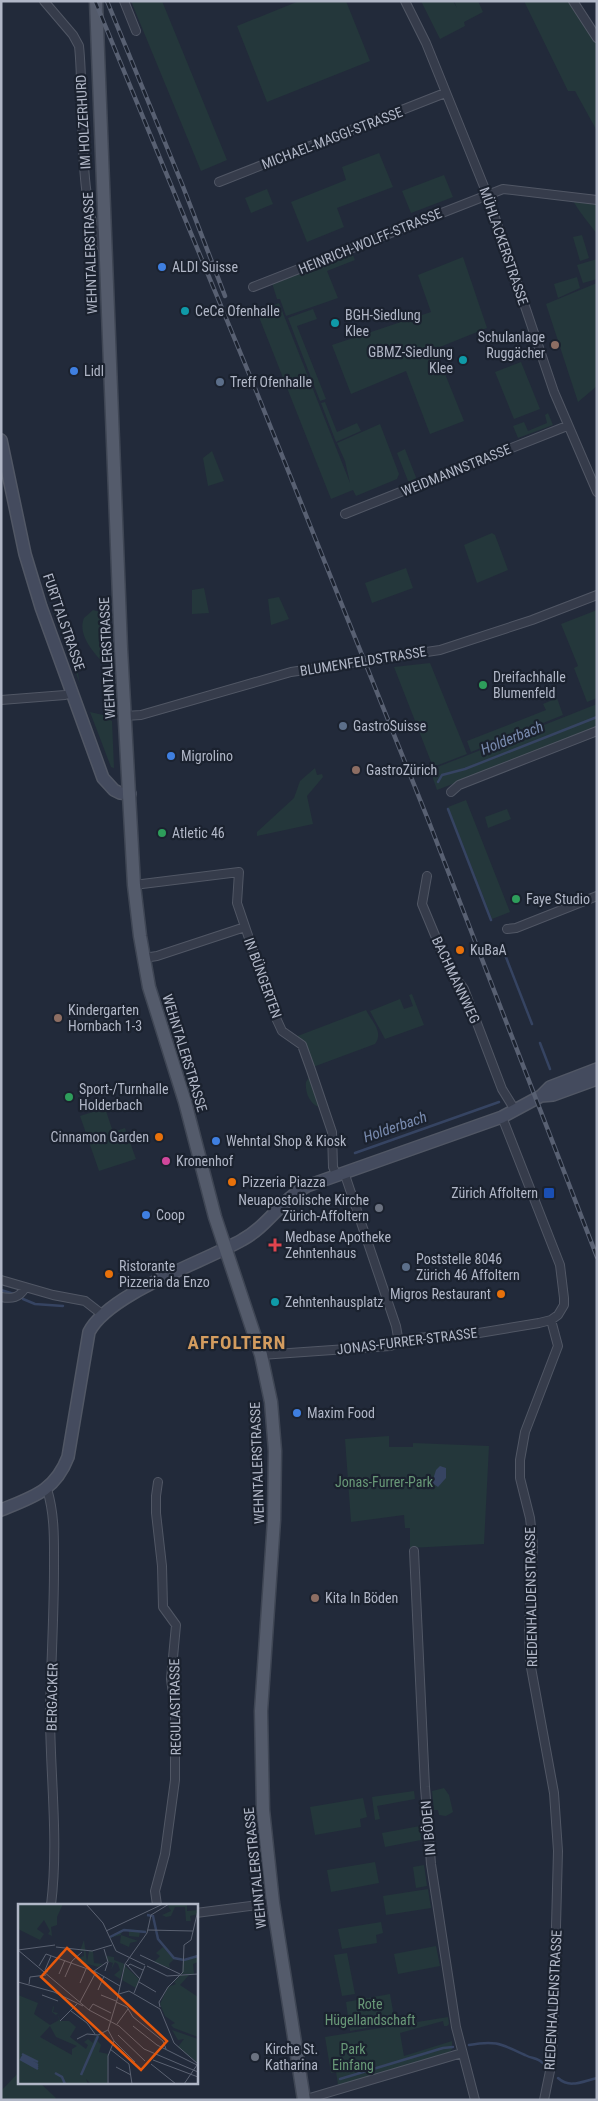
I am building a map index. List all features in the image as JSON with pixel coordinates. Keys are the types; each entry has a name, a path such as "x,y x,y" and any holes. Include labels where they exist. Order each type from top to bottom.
{"main road":[{"name":"WEHNTALERSTRASSE","path":"96,1 104,251 134,885 150,987 185,1102 225,1249 261,1355 271,1402 275,1451 274,1520 261,1711 263,1810 273,1903 304,2100"}],"street":[{"name":"IM HOLZERHURD","path":"44,1 73,35 79,46 88,198 95,234 104,251"},
{"path":"124,1 136,31"},
{"name":"MÜHLACKERSTRASSE","path":"405,1 426,44 487,194 567,426 597,492"},
{"path":"573,1 597,38"},
{"name":"MICHAEL-MAGGI-STRASSE","path":"219,182 445,93"},
{"name":"HEINRICH-WOLFF-STRASSE","path":"254,287 503,189 597,200"},
{"name":"WEIDMANNSTRASSE","path":"345,514 567,426"},
{"name":"FURTTALSTRASSE","path":"1,440 26,559 72,693 103,778 114,790 130,794"},
{"name":"BLUMENFELDSTRASSE","path":"125,716 141,715 291,672 440,650 532,620 597,595"},
{"path":"1,700 72,693"},
{"path":"451,792 459,785 597,731"},
{"name":"IN BÜNGERTEN","path":"134,885 239,872 237,903 245,927 282,1031 302,1045 312,1070 332,1132 333,1167 340,1173"},
{"name":"BACHMANNWEG","path":"426,876 422,904 449,969 464,989 502,1089 515,1110"},
{"path":"507,929 516,928 597,896"},
{"path":"144,958 157,956 245,927"},
{"path":"1,1510 47,1489 59,1476 68,1456 87,1340 93,1326 102,1314 119,1302 158,1281 244,1240 296,1192 340,1173 502,1117 541,1096 550,1087 597,1069"},
{"path":"541,1096 553,1095 597,1079"},
{"path":"502,1117 556,1255 562,1277 564,1305 558,1315 551,1320"},
{"path":"340,1173 396,1326 399,1343"},
{"path":"1,1280 25,1288 85,1301 102,1314"},
{"path":"1,1297 15,1298 20,1296 25,1288"},
{"name":"JONAS-FURRER-STRASSE","path":"261,1355 366,1349 416,1338 478,1333 551,1320"},
{"name":"RIEDENHALDENSTRASSE","path":"544,2100 550,2071 553,2039 558,1851 557,1821 554,1793 530,1662 529,1632 534,1545 530,1518 520,1478 520,1460 525,1432 558,1346 551,1320"},
{"name":"REGULASTRASSE","path":"157,1904 155,1891 172,1814 176,1756 176,1709 171,1679 176,1624 163,1607 162,1566 156,1513 158,1482"},
{"name":"BERGACKER","path":"47,1489 53,1508 54,1544 54,1620 50,1712 55,1864 51,1904"},
{"name":"IN BÖDEN","path":"414,1551 427,1823 431,1864 453,2008 462,2053 476,2100"},
{"path":"198,1913 273,1903"},
{"path":"304,2100 462,2053"}],"green space":[{"path":"131,1 162,1 227,160 201,171"},
{"path":"299,1 346,1 370,61 267,102 237,26"},
{"path":"421,1 453,1 457,8 454,1 478,1 483,12 464,22 465,26 440,39"},
{"path":"524,1 568,1 597,44 597,131 575,91 568,91"},
{"path":"379,153 393,187 337,208 344,227 307,242 291,202 346,180 342,167"},
{"path":"444,175 453,197 411,213 402,191"},
{"path":"267,189 273,204 251,213 245,198"},
{"path":"573,201 597,205 597,234 582,214"},
{"path":"582,235 589,258 580,261 573,237"},
{"path":"352,253 355,260 327,271 338,298 286,316 280,299 277,299 272,283"},
{"path":"463,257 487,328 435,349 464,421 430,434 406,371 351,394 332,345 431,312 418,275"},
{"path":"597,259 597,279 583,283 577,265"},
{"path":"577,277 580,288 558,298 554,284"},
{"path":"597,283 597,386 578,402 546,304"},
{"path":"279,303 350,483 345,461 337,443 380,424 399,474 397,479 356,496 353,490 331,499 257,312"},
{"path":"313,309 317,319 297,326 326,399 320,401 288,318"},
{"path":"521,362 540,409 514,419 495,372"},
{"path":"325,402 337,432 357,423 361,431 336,442 321,403"},
{"path":"548,413 553,425 518,438 513,426 524,422 528,431 547,423 545,415"},
{"path":"405,449 417,480 411,483 408,481 397,453"},
{"path":"212,451 224,481 208,486 203,458"},
{"path":"492,533 495,535 508,570 477,583 464,545"},
{"path":"406,568 413,588 372,603 365,583"},
{"path":"204,588 209,613 192,614 192,590"},
{"path":"279,597 289,619 271,625 268,599"},
{"path":"53,610 60,617 69,635 75,654 80,684"},
{"path":"93,610 104,613 107,661 105,665 88,643 83,631 82,624 84,618"},
{"path":"597,610 597,698 587,702 574,668 578,666 561,624"},
{"path":"430,663 467,754 433,767 394,667"},
{"path":"557,698 563,715 471,752 467,741 546,710 543,704"},
{"path":"597,704 597,728 437,790 430,770"},
{"path":"109,709 110,720 112,721 114,768 111,767 90,712 103,715"},
{"path":"315,768 317,775 322,774 323,777 307,796 313,824 257,836 257,832 294,798 300,781"},
{"path":"466,800 510,912 492,919 448,807"},
{"path":"507,809 511,819 488,828 485,817"},
{"path":"412,994 424,1025 385,1039 370,1011 400,999 404,1009 413,1006 409,995"},
{"path":"366,1010 378,1031 375,1044 313,1067 295,1037"},
{"path":"311,1074 322,1108 314,1104 307,1094 306,1082"},
{"path":"105,1108 113,1132 125,1128 136,1159 99,1171 80,1116"},
{"name":"Jonas-Furrer-Park","path":"389,1436 389,1447 413,1447 413,1443 489,1446 484,1544 410,1548 410,1528 405,1528 404,1515 351,1522 345,1439"},
{"path":"444,1788 449,1795 453,1812 446,1816 439,1815 438,1810 434,1810 432,1791"},
{"path":"414,1791 415,1799 377,1806 380,1819 375,1820 372,1797"},
{"path":"363,1798 367,1817 360,1819 361,1827 315,1835 310,1807"},
{"path":"420,1826 421,1840 385,1847 382,1833"},
{"path":"375,1862 379,1883 331,1892 327,1870"},
{"path":"424,1865 427,1886 416,1888 413,1867"},
{"path":"428,1889 431,1908 386,1915 383,1896"},
{"path":"381,1922 383,1933 376,1935 377,1943 342,1949 338,1929"},
{"path":"436,1946 440,1966 398,1974 394,1954"},
{"path":"347,1953 355,1994 342,1996 334,1955"},
{"name":"Rote Hügellandschaft","path":"390,1994 395,2023 350,2031 346,2002"},
{"name":"Park Einfang","path":"448,2017 449,2024 447,2026 444,2026 443,2021 400,2033 404,2056 452,2041 452,2049 449,2053 338,2085 336,2072 331,2073 325,2037"},
{"path":"18,2073 18,2084 41,2084 56,2098 54,2100 1,2100 1,2091"}],"water":[{"path":"440,1466 446,1468 446,1478 438,1487 432,1483 436,1470"}],"waterway":[{"name":"Holderbach","path":"438,782 442,775 465,769 597,717"},
{"name":"Holderbach","path":"448,809 491,920"},
{"name":"Holderbach","path":"502,947 532,1024"},
{"name":"Holderbach","path":"540,1043 550,1069"},
{"name":"Holderbach","path":"355,1153 499,1102"},
{"name":"Holderbach","path":"1,1290 14,1294"},
{"name":"Holderbach","path":"23,1299 35,1304 63,1306"},
{"path":"469,2045 498,2044 537,2059 545,2065"},
{"path":"340,2079 443,2048 453,2047"},
{"path":"558,2078 572,2084 597,2078"}],"railway":[{"path":"95,1 257,393 429,822 597,1257"},
{"path":"107,1 182,184 225,296"}],"place":[{"name":"ALDI Suisse","path":"162,267"},
{"name":"CeCe Ofenhalle","path":"185,311"},
{"name":"BGH-Siedlung Klee","path":"335,323"},
{"name":"Schulanlage Ruggächer","path":"555,345"},
{"name":"GBMZ-Siedlung Klee","path":"463,360"},
{"name":"Lidl","path":"74,371"},
{"name":"Treff Ofenhalle","path":"220,382"},
{"name":"Dreifachhalle Blumenfeld","path":"483,685"},
{"name":"GastroSuisse","path":"343,726"},
{"name":"Migrolino","path":"171,756"},
{"name":"GastroZürich","path":"356,770"},
{"name":"Atletic 46","path":"162,833"},
{"name":"Faye Studio","path":"516,899"},
{"name":"KuBaA","path":"460,950"},
{"name":"Kindergarten Hornbach 1-3","path":"58,1018"},
{"name":"Sport-/Turnhalle Holderbach","path":"69,1097"},
{"name":"Cinnamon Garden","path":"159,1137"},
{"name":"Wehntal Shop & Kiosk","path":"216,1141"},
{"name":"Kronenhof","path":"166,1161"},
{"name":"Pizzeria Piazza","path":"232,1182"},
{"name":"Zürich Affoltern","path":"549,1193"},
{"name":"Neuapostolische Kirche Zürich-Affoltern","path":"379,1208"},
{"name":"Coop","path":"146,1215"},
{"name":"Medbase Apotheke Zehntenhaus","path":"275,1245"},
{"name":"Poststelle 8046 Zürich 46 Affoltern","path":"406,1267"},
{"name":"Ristorante Pizzeria da Enzo","path":"109,1274"},
{"name":"Migros Restaurant","path":"501,1294"},
{"name":"Zehntenhausplatz","path":"275,1302"},
{"name":"Maxim Food","path":"297,1413"},
{"name":"Kita In Böden","path":"315,1598"},
{"name":"Kirche St. Katharina","path":"255,2057"}],"district":[{"name":"AFFOLTERN","path":"237,1342"}]}
